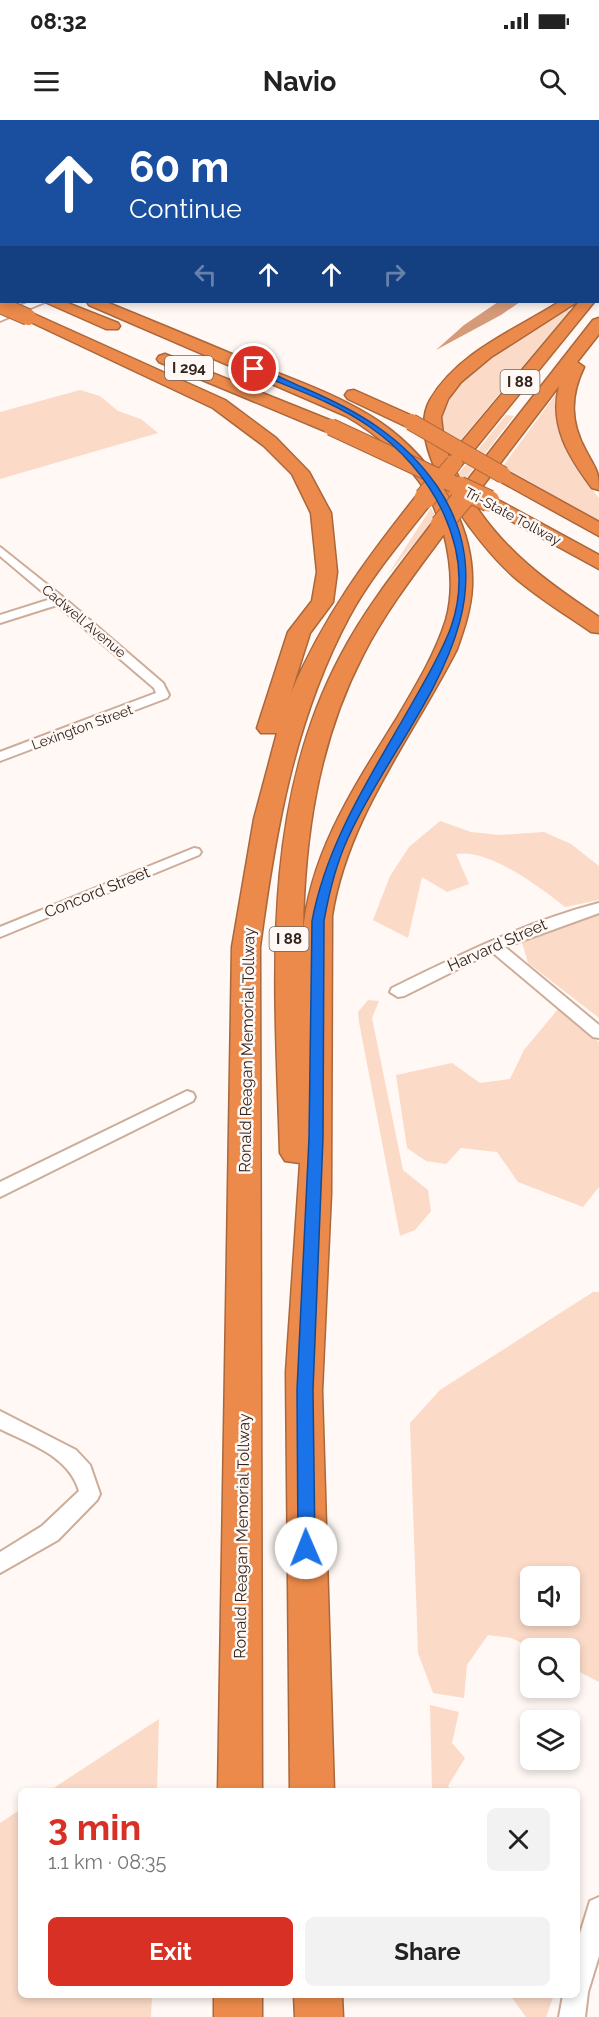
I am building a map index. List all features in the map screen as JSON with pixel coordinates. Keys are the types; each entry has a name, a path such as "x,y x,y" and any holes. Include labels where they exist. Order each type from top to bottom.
{"highway":[{"path":"98,303 294,386 372,424 417,464 441,499 454,526 463,582 456,627 447,648 350,821 334,855 323,891 316,956 316,1138 305,1390"},
{"path":"99,303 340,390 411,422 496,490 599,530"},
{"path":"567,303 484,356 454,380 436,407 432,426 439,453 467,509 503,555 537,584 599,627"},
{"name":"Ronald Reagan Memorial Tollway","path":"240,1788 246,947 259,862 278,768 301,697 324,644 354,591 425,498 586,303"},
{"path":"53,304 294,386"},
{"name":"Tri-State Tollway","path":"28,306 53,304 496,490 599,548"},
{"name":"Tri-State Tollway","path":"53,304 128,344"},
{"path":"0,305 28,306 81,341 219,404 270,442 300,472 321,513 327,572 322,602 298,633 260,763 251,810 245,876 246,947"},
{"path":"596,328 568,382 563,411 564,424 575,452 599,484"},
{"name":"I 88","path":"312,1788 305,1390 288,933 290,871 296,820 318,737 351,657 368,627 441,525 596,328"},
{"path":"81,341 267,399"},
{"name":"Tri-State Tollway","path":"150,353 335,423"},
{"name":"Tri-State Tollway","path":"496,490 599,563"},
{"path":"238,1998 238,2017"},
{"path":"318,1998 319,2017"}],"main road":[{"path":"0,315 53,304"},
{"path":"0,315 28,306"}],"street":[{"name":"Cadwell Avenue","path":"0,550 159,686 163,695"},
{"path":"0,619 60,600"},
{"name":"Lexington Street","path":"0,758 163,695"},
{"name":"Concord Street","path":"0,932 194,852"},
{"name":"Harvard Street","path":"398,992 492,945 550,921 599,908"},
{"path":"492,945 599,1033"},
{"path":"0,1190 187,1097"},
{"path":"0,1419 67,1456 78,1465 83,1471 90,1494 50,1533 0,1563"},
{"path":"580,1977 599,1910"},
{"path":"572,2017 575,1998"}],"shaded area":[{"path":"497,303 519,303 436,350 464,325"},
{"path":"565,309 570,310 458,443 440,432 445,409 455,390 470,373 487,358"},
{"path":"80,390 100,396 118,411 141,419 158,433 0,479 0,412"},
{"path":"557,395 562,436 580,474 599,498 599,522 503,466"},
{"path":"506,415 514,416 463,482 459,473"},
{"path":"431,508 436,517 387,576"},
{"path":"440,821 471,832 499,835 544,832 571,844 599,866 599,900 565,907 528,880 498,863 469,854 456,854 469,884 447,892 422,877 408,938 373,920 390,876 409,847"},
{"path":"599,912 599,1018 528,963 521,939"},
{"path":"368,1000 379,1001 372,1018 403,1170 428,1190 431,1211 415,1230 400,1236 359,1022 358,1012"},
{"path":"558,1009 599,1042 599,1187 583,1207 518,1182 497,1152 461,1148 446,1164 426,1161 407,1148 396,1075 452,1063 480,1083 510,1079 524,1050"},
{"path":"593,1292 599,1292 599,1682 580,1672 580,1638 520,1638 520,1642 511,1638 488,1635 467,1665 464,1698 433,1693 418,1653 410,1423 440,1390"},
{"path":"430,1705 459,1712 452,1743 465,1758 448,1786 450,1788 432,1788"},
{"path":"159,1719 157,1788 54,1788"},
{"path":"18,1811 18,1998 152,1998 151,2017 0,2017 0,1823"},
{"path":"512,1998 553,1998 546,2017 526,2017"}],"route":[{"path":"254,369 338,405 372,424 394,441 417,464 441,499 457,535 463,565 461,604 456,627 447,648 350,821 334,855 323,891 318,921 316,1138 305,1390 306,1548"}]}
